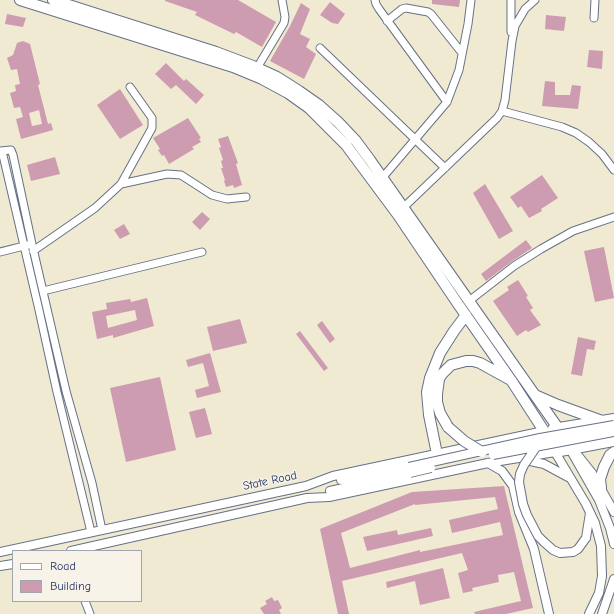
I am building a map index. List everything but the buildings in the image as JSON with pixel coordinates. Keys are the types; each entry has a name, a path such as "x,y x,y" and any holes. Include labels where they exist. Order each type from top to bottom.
{"highway":[{"path":"20,0 233,67 262,79 288,93 309,108 332,130 361,163 511,380 544,431 555,452 614,441"},
{"path":"53,0 216,52 257,68 277,77 299,90 319,105 356,141 404,207 558,428 570,449"},
{"path":"437,454 429,414 427,392 430,378 440,353 466,315"},
{"path":"482,452 464,441 448,427 440,413 437,402 439,379 451,365 466,361 473,361 480,363 511,380"},
{"path":"535,395 602,421"},
{"path":"544,431 614,419"},
{"path":"601,488 600,479 604,467 610,455 614,452"}],"main road":[{"path":"307,498 410,470 540,438 614,425"},
{"name":"State Road","path":"0,552 306,486 333,476 544,431"},
{"path":"306,486 410,470 614,432"},
{"path":"537,446 524,465 520,474 519,482 522,504 538,536 553,550 560,553 573,552 578,549 586,538 590,512"},
{"path":"570,449 576,452 580,457 601,488 614,512"},
{"path":"570,449 599,500 610,528 614,544"},
{"name":"State Road","path":"75,550 307,498 329,497 488,463 555,452"},
{"path":"555,452 590,512 599,535 602,559 599,593 589,614"},
{"path":"515,459 533,460 544,464 572,479"},
{"path":"488,463 502,471 513,486 519,512 534,549 549,614"},
{"path":"0,566 12,564"},
{"path":"602,614 614,579"}],"street":[{"path":"257,68 284,23 285,17 282,0"},
{"path":"375,0 379,9 447,102"},
{"path":"382,177 447,102 459,70 471,0"},
{"path":"511,0 512,41"},
{"path":"404,207 497,118 502,111 505,100 515,26 525,9 535,0"},
{"path":"594,18 595,0"},
{"path":"388,21 406,8 428,12 462,53"},
{"path":"320,48 445,168"},
{"path":"0,252 24,246 32,247 95,208 121,184 152,128 152,118 130,87"},
{"path":"502,111 562,127 576,133 602,154 614,170"},
{"path":"91,532 57,392 40,310 1,151 11,150 12,152 32,247 66,391 92,483 102,530"},
{"path":"121,184 167,174 181,175 212,195 227,199 246,197"},
{"path":"469,301 540,248 573,231 614,217"},
{"path":"43,291 202,252"},
{"path":"85,602 90,614"}]}
